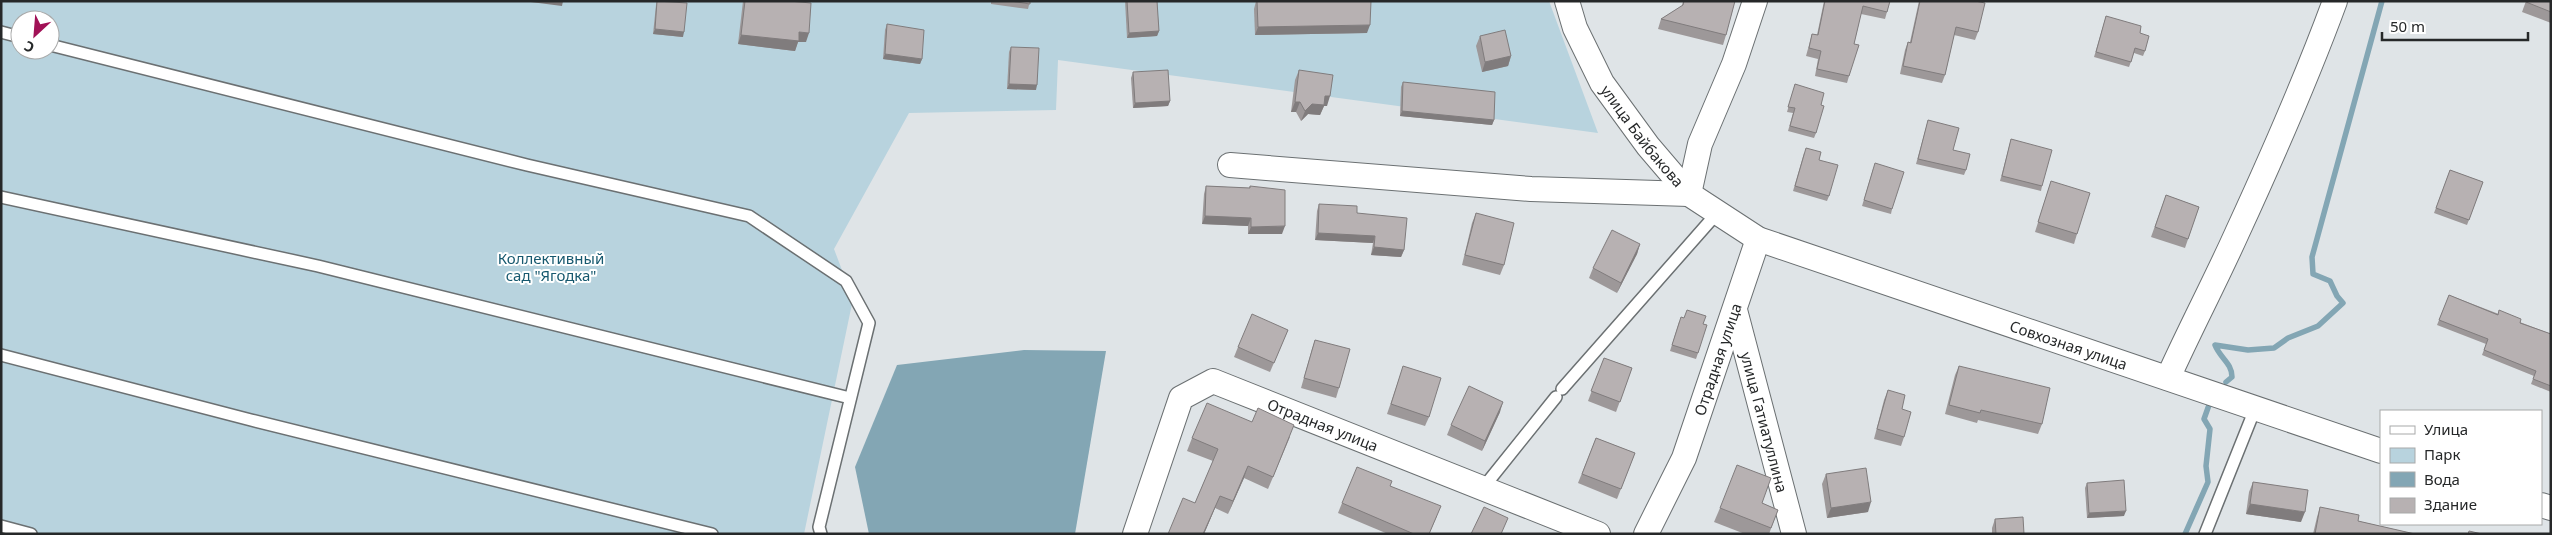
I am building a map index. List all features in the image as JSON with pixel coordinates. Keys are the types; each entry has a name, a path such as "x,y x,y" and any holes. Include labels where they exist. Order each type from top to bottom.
{"street":[{"name":"улица Байбакова","path":"1567,1 1575,28 1602,83 1648,146 1690,194 1758,239"},
{"path":"1230,165 1531,189 1690,194 1700,144 1734,64 1755,1"},
{"path":"2168,378 2192,323 2241,226 2310,66 2334,1"},
{"name":"Совхозная улица","path":"1758,239 2168,378 2255,410 2380,451"},
{"name":"Отрадная улица","path":"1646,534 1684,458 1758,239"},
{"name":"улица Гатиатуллина","path":"1735,310 1794,534"},
{"name":"Отрадная улица","path":"1135,534 1181,398 1213,381 1598,534"}],"lane":[{"path":"60,47 527,164 749,216 846,281 869,324 819,527 821,534"},
{"path":"1,197 318,266 850,398"},
{"path":"1483,488 1559,393 1718,212"},
{"path":"1,355 251,420 712,534"},
{"path":"2205,534 2255,410"},
{"path":"1,526 31,534"}],"green space":[{"name":"Коллективный сад \"Ягодка\"","path":"1,1 1549,1 1598,133 1058,60 1056,110 909,113 834,249 853,299 804,534 1,534"}],"water":[{"path":"1024,350 1106,351 1075,534 869,534 855,467 897,365"}],"building":[{"path":"657,1 687,3 684,32 655,29"},
{"path":"745,1 811,3 809,33 799,32 799,41 741,35"},
{"path":"1010,1 1030,1 1030,4"},
{"path":"1127,1 1157,1 1159,31 1129,33"},
{"path":"1257,1 1371,1 1370,25 1258,27"},
{"path":"1684,1 1735,1 1726,35 1661,19 1683,5"},
{"path":"1825,1 1890,1 1887,12 1863,6 1854,44 1859,45 1849,76 1817,69 1821,51 1809,48 1812,34 1818,35"},
{"path":"1920,1 1975,1 1985,3 1978,32 1956,27 1945,75 1903,66 1908,42 1911,43"},
{"path":"2551,1 2551,12 2526,2"},
{"path":"2106,16 2141,26 2140,33 2149,36 2145,51 2135,48 2131,62 2096,52"},
{"path":"887,24 924,30 922,59 885,54"},
{"path":"1505,30 1511,56 1485,62 1480,36"},
{"path":"1011,47 1039,48 1037,85 1009,84"},
{"path":"1168,70 1170,101 1135,103 1133,72"},
{"path":"1299,70 1333,75 1330,96 1325,96 1324,105 1312,104 1305,111 1300,102 1295,102"},
{"path":"1403,82 1495,92 1494,120 1402,111"},
{"path":"1795,84 1824,93 1821,105 1824,106 1816,133 1790,126 1795,108 1788,107"},
{"path":"1928,120 1959,128 1953,150 1970,154 1966,170 1918,159"},
{"path":"2011,139 2052,150 2042,186 2002,176"},
{"path":"1806,148 1821,152 1819,160 1838,165 1829,196 1795,186"},
{"path":"1875,163 1904,172 1892,209 1864,200"},
{"path":"2450,170 2483,182 2469,220 2436,208"},
{"path":"2051,181 2090,193 2077,234 2038,222"},
{"path":"1206,186 1250,188 1250,186 1285,190 1285,226 1251,227 1251,218 1205,216"},
{"path":"2166,195 2199,207 2188,239 2155,227"},
{"path":"1319,204 1357,206 1357,213 1407,218 1404,250 1374,247 1375,236 1318,233"},
{"path":"1476,213 1514,223 1504,265 1465,255"},
{"path":"1612,230 1640,244 1621,283 1593,268"},
{"path":"2449,295 2498,315 2499,310 2521,319 2520,323 2551,334 2551,386 2533,379 2536,371 2484,350 2488,339 2439,320"},
{"path":"1687,310 1706,316 1703,324 1707,325 1698,353 1672,345 1681,317 1684,318"},
{"path":"1252,314 1288,330 1274,363 1238,347"},
{"path":"1315,340 1350,349 1339,388 1304,378"},
{"path":"1604,358 1632,368 1620,402 1591,391"},
{"path":"1403,366 1441,378 1429,417 1391,404"},
{"path":"1959,366 2050,388 2042,424 1981,410 1980,413 1949,405"},
{"path":"1469,386 1503,402 1485,441 1451,425"},
{"path":"1888,390 1905,395 1902,409 1911,412 1904,437 1877,429"},
{"path":"1207,403 1252,422 1258,408 1294,425 1273,477 1248,466 1233,501 1220,496 1203,534 1168,534 1183,498 1195,503 1218,449 1192,438"},
{"path":"1596,438 1635,453 1621,489 1582,474"},
{"path":"1737,465 1771,478 1762,503 1778,510 1771,528 1720,508"},
{"path":"1357,467 1392,481 1390,486 1441,506 1429,534 1414,534 1342,503"},
{"path":"1866,468 1871,502 1831,508 1826,474"},
{"path":"2124,480 2126,511 2089,513 2087,483"},
{"path":"2253,482 2308,490 2305,512 2250,504"},
{"path":"1484,507 1508,518 1501,534 1471,534"},
{"path":"2320,507 2359,515 2358,521 2415,534 2315,534"},
{"path":"2023,517 2024,534 1996,534 1995,519"},
{"path":"2469,531 2482,534 2468,534"}],"waterway":[{"path":"2226,382 2232,377 2230,368 2215,345 2248,350 2274,348 2288,338 2318,326 2343,303 2337,296 2330,281 2313,274 2312,257 2382,1"},
{"path":"2185,534 2208,482 2206,466 2210,429 2204,419 2209,405"}]}
